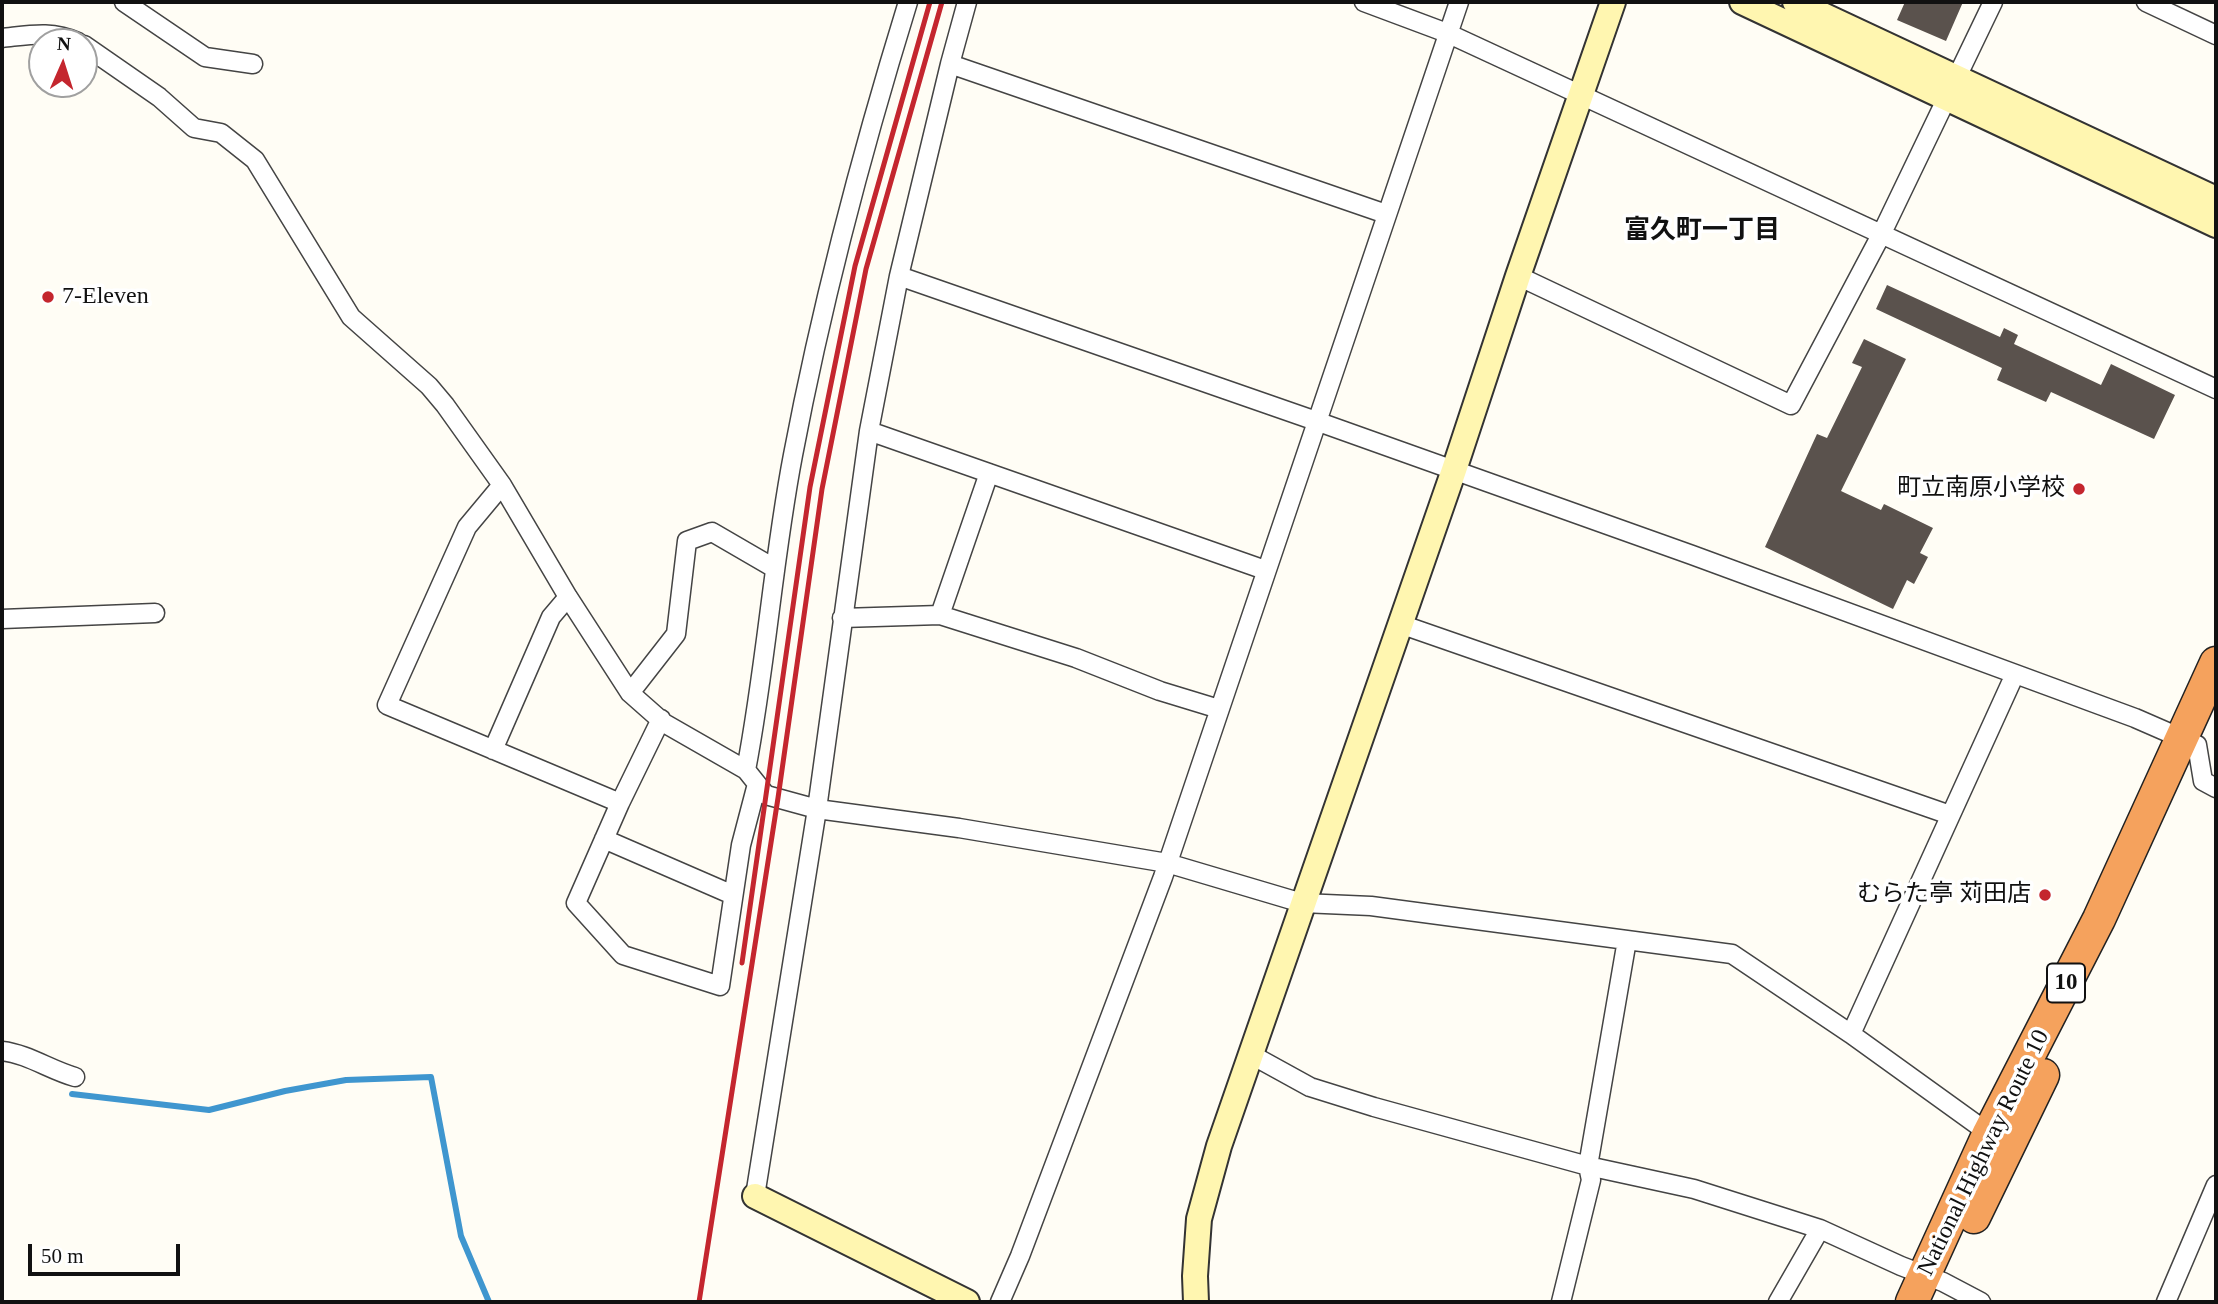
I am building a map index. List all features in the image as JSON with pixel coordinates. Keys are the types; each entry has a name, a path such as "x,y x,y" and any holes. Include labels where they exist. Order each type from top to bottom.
{"highway":[{"name":"National Highway Route 10","path":"1929,1290 2099,919 2189,741 2216,663"},
{"name":"National Highway Route 10","path":"2189,741 2216,706"}],"street":[{"path":"124,2 205,57 253,64"},
{"path":"661,719 576,903 623,955 720,986 741,845 751,815 752,777 774,568 793,455 821,323 879,95 908,2"},
{"path":"967,2 899,276 869,431 817,809 755,1196 967,1302"},
{"path":"1364,2 1447,33 2216,390"},
{"path":"1000,1302 1025,1243 1167,863 1459,2"},
{"path":"1196,1302 1199,1219 1219,1146 1613,2"},
{"path":"1742,2 2216,199"},
{"path":"1795,2 1951,88 2216,225"},
{"path":"1518,276 1791,405 1881,235 1993,2"},
{"path":"2146,2 2176,8 2216,35"},
{"path":"2,38 28,35"},
{"path":"98,55 159,97 194,128 221,133 255,160 351,317 429,386 502,485 568,597 630,693 661,719 752,777 766,795 817,809 959,828 1167,863 1302,903 1371,906 1732,954 1851,1034 1999,1140"},
{"path":"950,64 1385,215"},
{"path":"899,276 1692,555 2136,718 2189,741 2203,781 2216,788"},
{"path":"869,431 1265,570"},
{"path":"940,615 989,473"},
{"path":"502,485 467,527 387,705 620,803"},
{"path":"630,693 676,634 687,541 712,532 774,568"},
{"path":"493,750 551,617 568,597"},
{"path":"2,619 155,613"},
{"path":"842,618 940,615 1076,658 1160,691 1219,709"},
{"path":"1399,624 1950,815"},
{"path":"1851,1034 2015,674"},
{"path":"604,839 733,895"},
{"path":"1561,1302 1591,1180 1588,1166 1627,940"},
{"path":"2,1051 21,1055 56,1072 75,1077"},
{"path":"1250,1054 1310,1087 1374,1107 1588,1166 1693,1189 1820,1229 1901,1266 1929,1290 1981,1302"},
{"path":"2166,1302 2216,1185"},
{"path":"1778,1302 1820,1229"}],"building":[{"path":"1905,2 1963,2 1946,41 1897,20"},
{"path":"1887,285 2000,337 2004,328 2018,335 2014,344 2101,385 2111,364 2175,395 2154,439 2051,392 2046,402 1997,380 2002,368 1876,309"},
{"path":"1864,339 1906,359 1841,491 1881,510 1884,504 1933,528 1920,553 1928,557 1914,584 1907,580 1893,609 1765,547 1817,434 1827,438 1862,367 1852,363"}],"waterway":[{"path":"72,1094 209,1110 285,1091 346,1080 431,1077 461,1236 489,1302"}],"railway":[{"path":"742,963 810,487 855,266 930,2"},
{"path":"699,1302 778,798 822,489 866,269 942,2"}],"place":[{"name":"7-Eleven","path":"48,297"},
{"name":"町立南原小学校","path":"2079,489"},
{"name":"むらた亭 苅田店","path":"2045,895"}],"district":[{"name":"富久町一丁目","path":"1702,231"}]}
